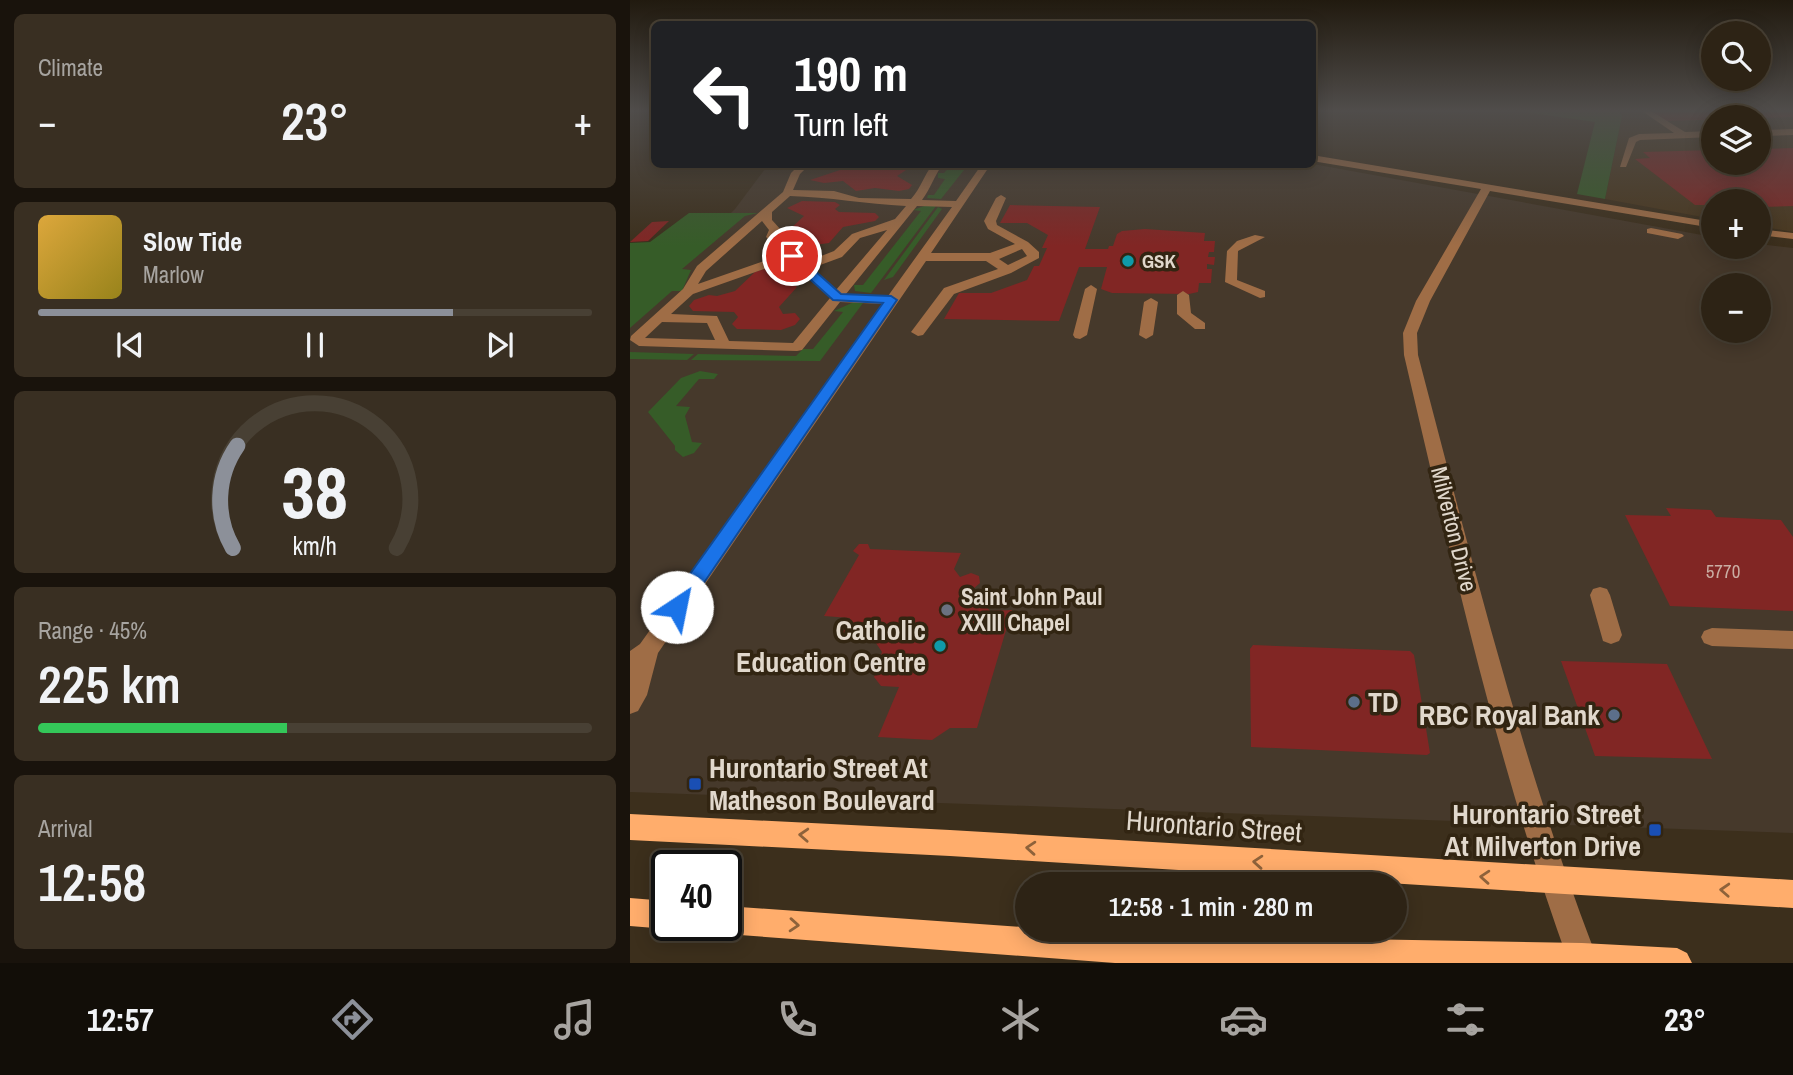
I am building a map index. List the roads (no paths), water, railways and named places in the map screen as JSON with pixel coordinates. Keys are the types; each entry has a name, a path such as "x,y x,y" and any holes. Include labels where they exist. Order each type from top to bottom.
{"main road":[{"name":"Hurontario Street","path":"630,827 936,842 1793,894"},
{"path":"630,912 651,914"},
{"path":"742,920 1135,956 1677,963"}],"street":[{"path":"1623,165 1626,156"},
{"path":"1316,159 1701,223"},
{"path":"802,168 796,173 787,193 701,269 688,291 636,339 639,342 796,347 929,184 931,173 935,168"},
{"path":"630,704 636,695 639,657 984,168"},
{"name":"Milverton Drive","path":"1487,187 1423,301 1410,333 1411,355 1495,691 1553,881 1583,960"},
{"path":"787,193 834,194 858,201 959,204"},
{"path":"918,332 949,291 1033,258 1033,252 1024,244 992,226 990,221 1001,198"},
{"path":"767,212 766,220 775,230 772,237 838,298 891,300"},
{"path":"803,267 838,254 856,236 898,222"},
{"path":"1651,231 1678,236"},
{"path":"1771,233 1793,236"},
{"path":"1259,236 1235,245 1230,251 1231,282 1260,294"},
{"path":"923,257 993,257 1024,244"},
{"path":"688,291 715,284 766,262 792,256"},
{"path":"993,257 996,265 1007,270"},
{"path":"1080,335 1091,289"},
{"path":"1184,295 1184,314 1200,326"},
{"path":"1146,335 1151,302"},
{"path":"659,317 712,320 724,345"},
{"path":"1600,595 1611,635"},
{"path":"1712,637 1793,640"}],"place":[{"name":"GSK","path":"1128,261"},
{"name":"Saint John Paul XXIII Chapel","path":"947,610"},
{"name":"Catholic Education Centre","path":"940,646"},
{"name":"TD","path":"1354,702"},
{"name":"RBC Royal Bank","path":"1614,715"},
{"name":"Hurontario Street At Matheson Boulevard","path":"695,784"},
{"name":"Hurontario Street At Milverton Drive","path":"1655,830"}]}
